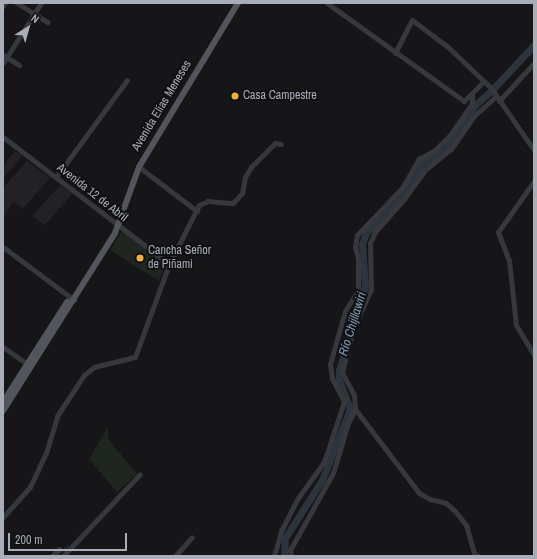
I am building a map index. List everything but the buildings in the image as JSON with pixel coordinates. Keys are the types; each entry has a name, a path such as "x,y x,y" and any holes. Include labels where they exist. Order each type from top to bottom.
{"main road":[{"name":"Avenida Elías Meneses","path":"3,411 29,366 118,226 139,167 238,3"},
{"name":"Avenida Elías Meneses","path":"3,402 29,366"}],"street":[{"path":"16,3 47,22"},
{"path":"3,63 5,56 41,3"},
{"path":"327,3 395,54 464,101 483,82"},
{"path":"395,54 412,20 448,47 491,88 534,150"},
{"path":"5,56 19,65"},
{"path":"291,556 290,550 333,473 348,424 355,409 354,395 342,372 354,326 371,290 370,243 382,222 404,199 426,169 451,149 474,116 534,63"},
{"path":"56,177 127,80"},
{"path":"274,556 281,531 298,498 324,462 344,401 332,378 330,364 345,310 358,290 358,258 355,247 357,235 402,188 419,159 436,150 450,135 472,102 472,94"},
{"name":"Avenida 12 de Abril","path":"3,137 169,264"},
{"path":"3,517 30,487 46,453 57,416 84,375 94,367 135,357 169,264 200,205 208,201 233,203 242,193 245,177 251,167 275,143 281,144"},
{"path":"139,167 197,211"},
{"path":"534,181 498,232 509,260 516,325 534,355"},
{"path":"3,247 72,298"},
{"path":"3,347 29,366"},
{"path":"355,409 420,493 430,499 446,502 455,511 466,525 474,555"},
{"path":"63,556 140,474"},
{"path":"175,556 192,538"},
{"path":"52,556 59,549"}],"shaded area":[{"path":"15,151 22,156 3,178 3,166"},
{"path":"27,161 50,178 23,209 14,202 3,217 3,188"},
{"path":"60,185 72,194 45,225 32,216"},
{"path":"122,231 166,264 159,281 110,250"},
{"path":"108,427 109,440 137,474 117,492 89,459"}],"waterway":[{"name":"Río Chijllawiri","path":"284,556 285,538 322,480 350,409 339,380 339,370 365,286 362,244 366,233 401,198 423,163 445,149 475,105 491,91 534,45"},
{"path":"56,556 68,545"}],"place":[{"name":"Casa Campestre","path":"235,96"},
{"name":"Cancha Señor de Piñami","path":"140,258"}]}
